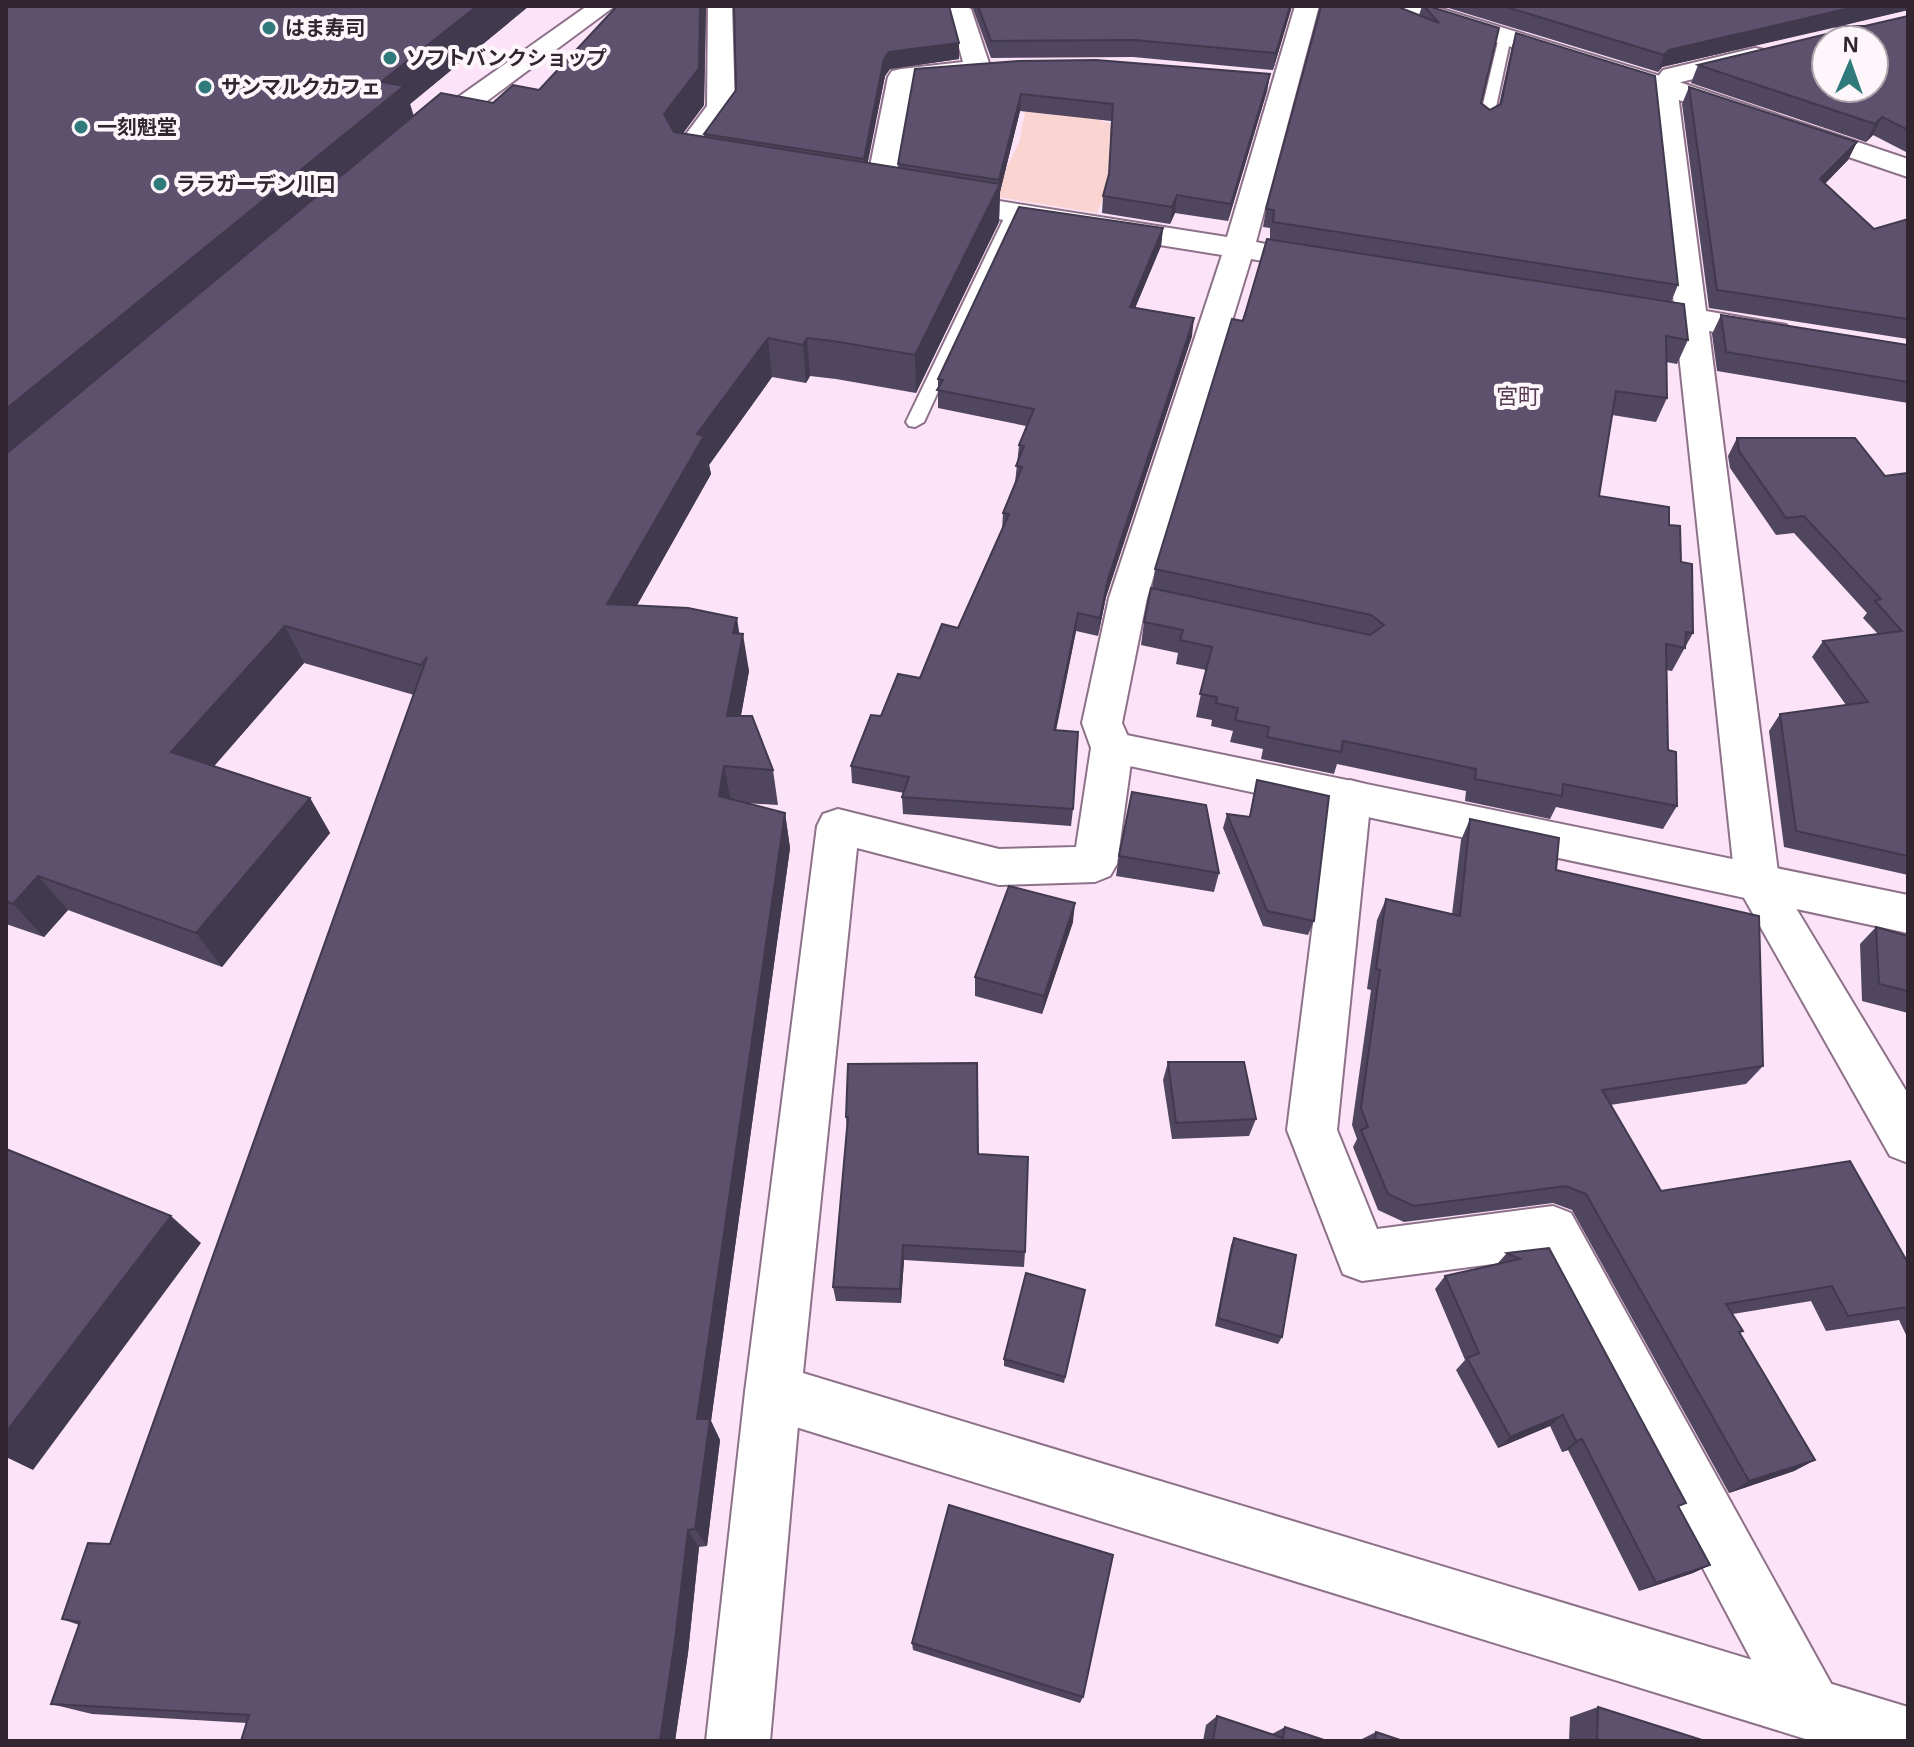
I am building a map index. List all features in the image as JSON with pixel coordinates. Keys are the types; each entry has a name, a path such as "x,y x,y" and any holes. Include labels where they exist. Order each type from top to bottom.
{"street":[{"path":"403,152 603,6"},
{"path":"720,6 721,107 686,153 692,161 755,171"},
{"path":"906,6 948,8 962,14 978,69"},
{"path":"738,1741 773,1392 838,826 999,867 1095,864 1112,748 1102,723 1239,248 1272,80 1307,6"},
{"path":"1406,6 1664,86 1908,168"},
{"path":"1790,48 1672,76 1664,86 1757,882 1908,1140"},
{"path":"879,191 901,77 1005,67"},
{"path":"848,186 1302,258"},
{"path":"1598,304 1800,335"},
{"path":"1112,748 1908,914"},
{"path":"1350,796 1312,1130 1362,1256 1553,1231 1811,1709"},
{"path":"773,1392 1908,1739"}],"lane":[{"path":"1486,121 1505,37"},
{"path":"915,422 1014,212"}],"shaded area":[{"path":"1116,81 1101,122 1119,124 1108,185 1097,213 992,196 1019,143 1028,97"}],"building":[{"name":"ララガーデン川口","path":"6,6 477,6 381,82 404,86 6,409"},
{"path":"617,6 700,6 699,68 664,114 674,132 1000,184 915,355 833,341 807,338 803,345 768,338 697,434 704,436 607,604 688,608 737,618 733,633 743,634 727,716 752,716 773,770 724,766 719,796 785,813 697,1419 710,1419 695,1529 688,1530 660,1741 241,1741 249,1715 51,1704 80,1622 62,1619 88,1543 110,1544 427,657 421,665 285,626 171,752 310,798 196,933 38,876 13,904 6,901 6,454 441,93 493,103 513,85 539,90"},
{"path":"734,6 949,6 959,43 889,52 884,59 864,159 704,134 736,90"},
{"path":"978,6 1290,6 1276,53 1135,40 991,41"},
{"path":"1321,6 1396,6 1439,23 1424,6 1428,6 1499,28 1481,103 1490,110 1501,104 1516,33 1655,76 1678,285 1273,222 1274,210 1266,209"},
{"path":"1503,6 1859,6 1669,50 1664,55"},
{"path":"1908,16 1908,130 1882,117 1875,124 1815,104 1890,104 1890,24 1874,24"},
{"path":"1810,38 1810,102 1698,65"},
{"path":"1096,60 1270,74 1231,204 1177,195 1172,207 1103,196 1109,174 1113,104 1021,94 999,180 898,164 915,69 1019,61"},
{"path":"1689,87 1857,142 1820,179 1874,229 1908,219 1908,319 1717,290"},
{"path":"1019,207 1163,228 1130,307 1194,318 1108,579 1100,618 1078,613 1054,730 1078,732 1073,809 902,797 909,777 851,766 871,715 881,716 898,674 920,678 942,624 958,628 1009,514 1003,513 1022,467 1016,466 1024,446 1019,445 1034,409 937,390 943,380 938,379"},
{"path":"1267,239 1684,304 1688,340 1666,336 1667,398 1616,391 1599,496 1669,507 1669,525 1680,526 1681,562 1692,564 1693,633 1686,632 1685,648 1666,644 1668,750 1676,752 1677,806 1563,784 1562,796 1475,779 1476,769 1343,741 1341,752 1267,737 1269,727 1235,720 1238,708 1216,703 1217,697 1200,694 1212,647 1180,640 1183,630 1144,622 1151,588 1370,635 1384,625 1371,615 1155,569 1232,319 1243,321"},
{"path":"1721,315 1908,345 1908,382 1726,352"},
{"path":"1737,438 1855,438 1885,476 1908,473 1908,856 1796,831 1780,714 1868,702 1823,641 1902,631 1875,601 1881,599 1804,516 1786,518 1739,451"},
{"path":"1257,780 1329,796 1314,921 1267,911 1227,814 1250,817"},
{"path":"1132,792 1206,805 1219,873 1119,856"},
{"path":"1470,819 1559,838 1556,870 1759,916 1763,1066 1602,1090 1661,1191 1850,1161 1908,1263 1908,1307 1848,1316 1832,1286 1726,1304 1743,1331 1739,1332 1815,1460 1749,1481 1586,1194 1566,1186 1414,1206 1388,1194 1361,1130 1368,1127 1361,1108 1380,970 1376,969 1386,899 1460,916"},
{"path":"1009,886 1075,903 1044,996 975,977"},
{"path":"1876,927 1908,936 1908,991 1879,984"},
{"path":"1168,1062 1244,1062 1256,1119 1176,1123"},
{"path":"977,1063 978,1154 1028,1157 1025,1252 903,1245 900,1289 833,1287 848,1117 848,1064"},
{"path":"6,1149 171,1216 6,1432"},
{"path":"1234,1238 1296,1255 1282,1337 1218,1318"},
{"path":"1549,1248 1686,1503 1678,1506 1710,1565 1656,1583 1582,1439 1576,1441 1563,1415 1510,1437 1467,1358 1479,1353 1445,1276 1520,1259 1507,1253"},
{"path":"1026,1273 1085,1290 1065,1377 1004,1359"},
{"path":"949,1505 1113,1555 1083,1697 912,1643"},
{"path":"1598,1707 1705,1741 1597,1741"},
{"path":"1217,1716 1283,1738 1285,1727 1327,1741 1213,1741"},
{"path":"1376,1732 1403,1741 1375,1741"}],"place":[{"name":"はま寿司","path":"269,28"},
{"name":"ソフトバンクショップ","path":"390,58"},
{"name":"サンマルクカフェ","path":"205,87"},
{"name":"一刻魁堂","path":"81,127"},
{"name":"ララガーデン川口","path":"160,184"}],"district":[{"name":"宮町","path":"1518,396"}]}
